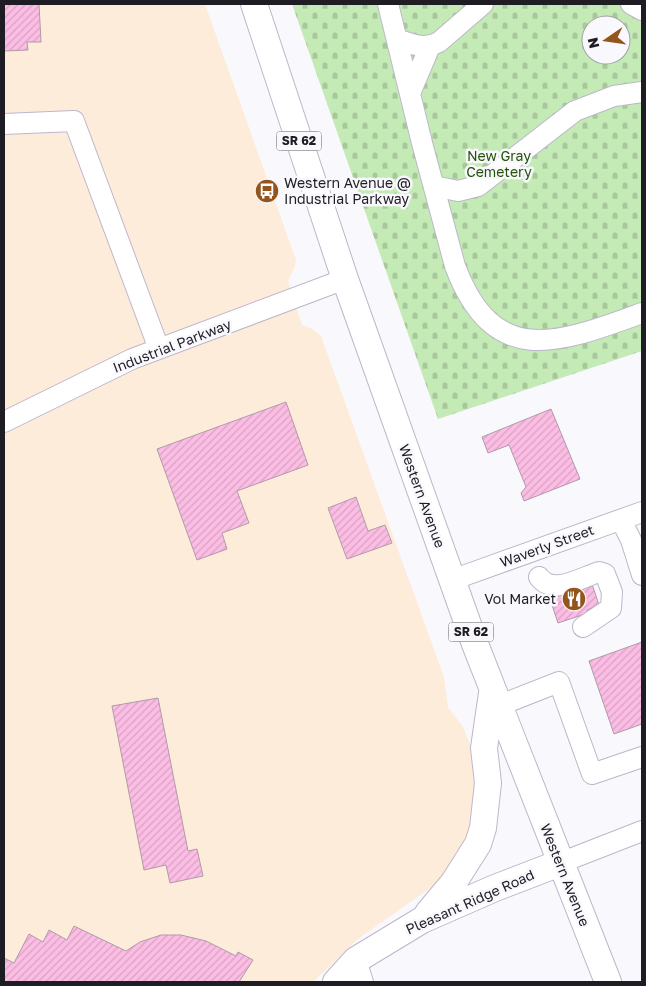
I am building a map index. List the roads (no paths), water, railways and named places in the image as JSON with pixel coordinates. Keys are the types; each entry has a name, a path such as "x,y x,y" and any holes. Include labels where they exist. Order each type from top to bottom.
{"main road":[{"name":"Western Avenue","path":"254,4 344,279 495,699 608,982"},
{"path":"422,920 454,882 478,844 483,828 488,783 484,748 495,699"},
{"name":"Pleasant Ridge Road","path":"336,982 359,971 422,920 495,888 560,863"}],"street":[{"path":"388,4 434,186 462,284 480,313 501,331 528,340 554,339 584,333 642,313"},
{"path":"397,40 419,47 430,46 439,42 483,4"},
{"path":"631,4 642,10"},
{"path":"411,91 430,46"},
{"path":"434,186 458,191 478,186 575,111 606,98 642,92"},
{"path":"4,124 74,121 160,349"},
{"name":"Industrial Parkway","path":"4,422 132,359 344,279"},
{"name":"Waverly Street","path":"452,580 642,512"},
{"path":"621,520 631,540 642,575"},
{"path":"539,577 543,583 557,586 599,572 605,574 612,592 611,608 583,627"},
{"path":"495,699 560,682 592,774 642,757"},
{"path":"560,863 642,832"}],"place":[{"name":"Western Avenue @ Industrial Parkway","path":"267,191"},
{"name":"Vol Market","path":"574,599"}],"park label":[{"name":"New Gray Cemetery","path":"499,164"}]}
